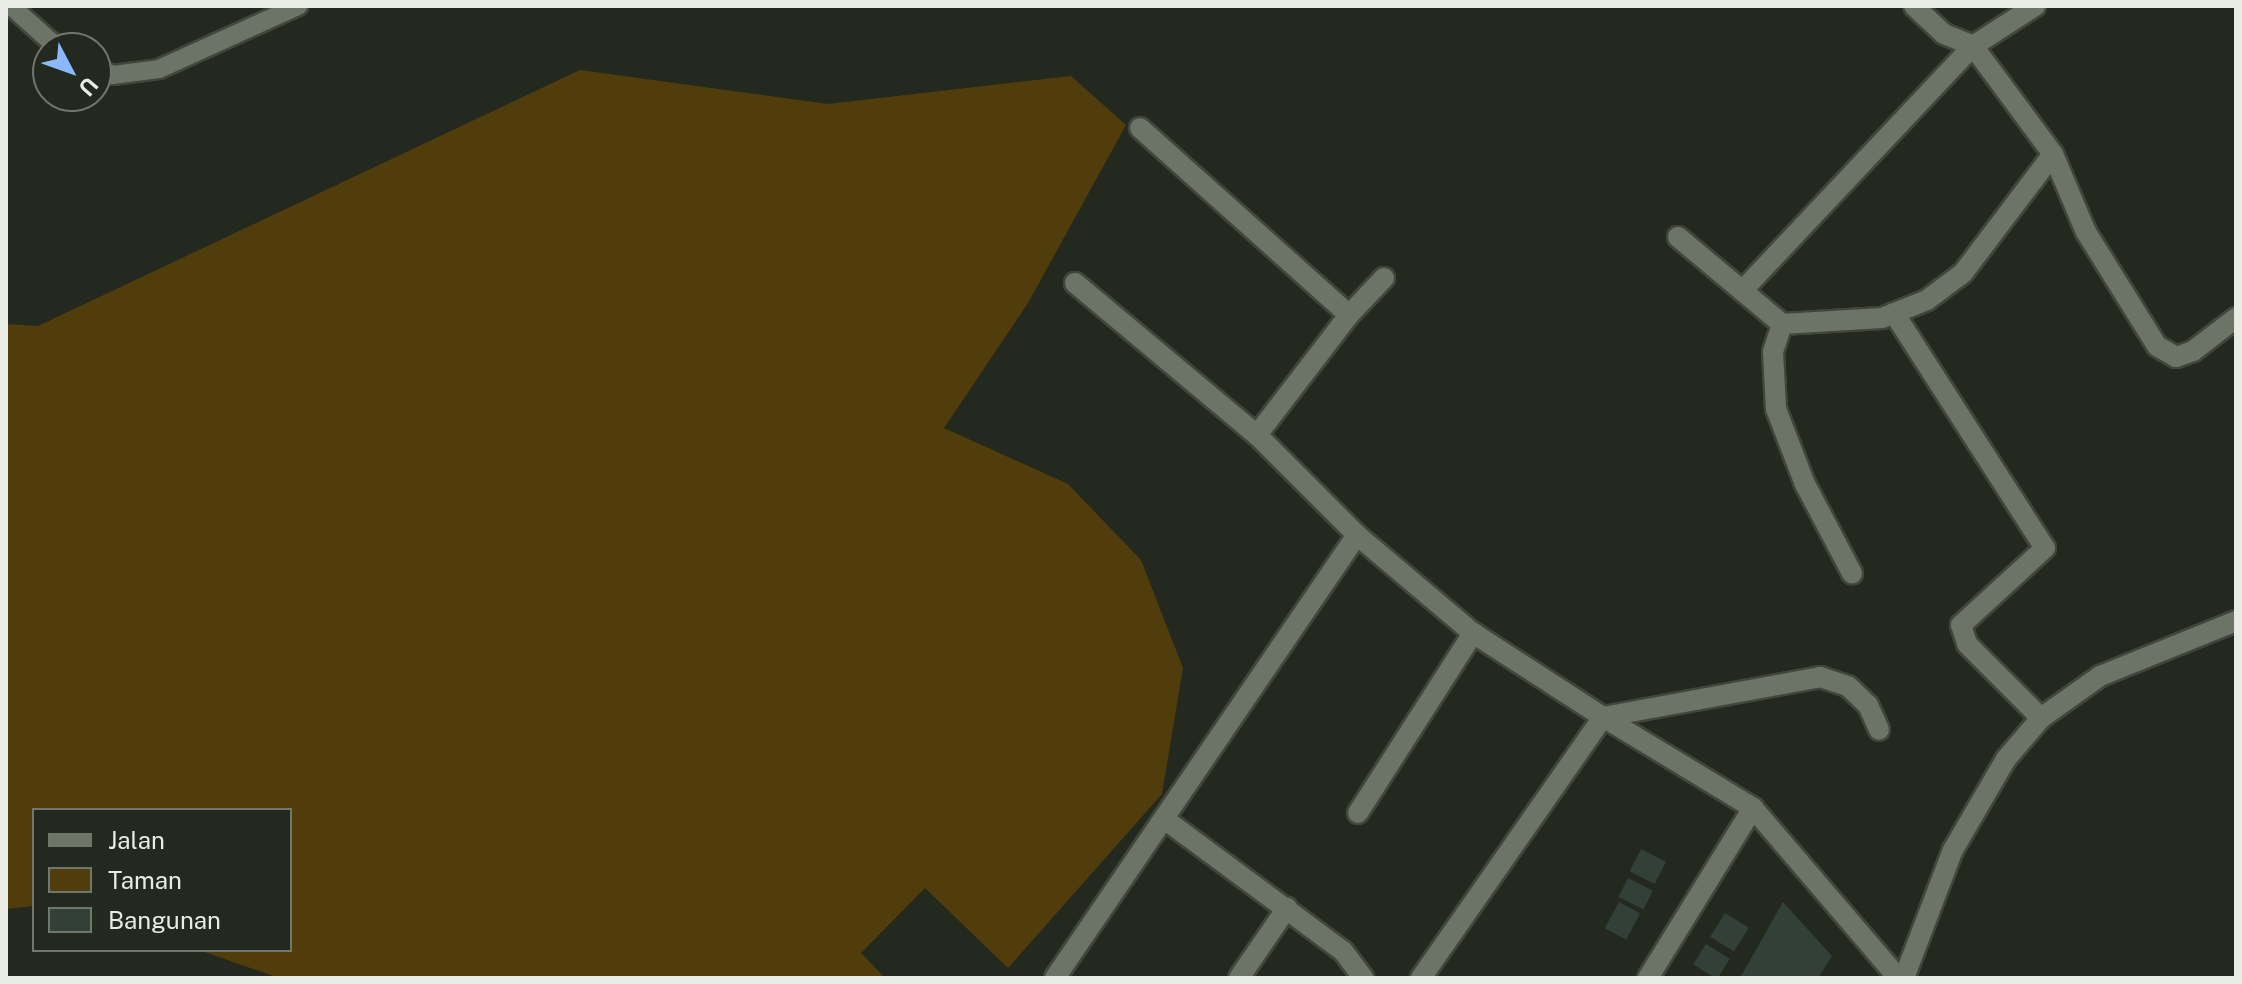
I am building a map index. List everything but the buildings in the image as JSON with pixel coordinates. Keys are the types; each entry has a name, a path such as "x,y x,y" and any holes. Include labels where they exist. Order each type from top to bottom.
{"street":[{"path":"1914,6 1944,34 1973,46 2053,154 2113,283 2165,354 2193,351 2236,318"},
{"path":"1742,291 1973,46 2035,6"},
{"path":"1140,128 1349,315"},
{"path":"1678,237 1782,324 1828,325 1894,313 1963,273 2053,154"},
{"path":"1257,435 1349,315 1384,278"},
{"path":"1075,283 1257,435 1357,535 1473,633 1753,808 1901,978 1953,850 2006,759 2041,718 2100,676 2236,621"},
{"path":"1894,313 2045,548 1961,625 1967,644 2041,718"},
{"path":"1782,324 1773,352 1776,409 1805,484 1852,573"},
{"path":"1055,978 1167,821 1357,535"},
{"path":"1358,813 1473,633"},
{"path":"1421,978 1603,717 1820,677 1848,686 1868,705 1879,730"},
{"path":"1648,978 1753,808"},
{"path":"1167,821 1343,951 1363,978"},
{"path":"1239,978 1287,908"}],"lane":[{"path":"11,6 40,32"},
{"path":"112,75 159,69 298,6"}],"green space":[{"path":"580,70 828,104 1071,76 1126,125 1028,303 944,428 1068,484 1141,560 1183,668 1162,794 1008,968 925,888 861,953 885,978 279,978 205,952 292,952 292,808 32,808 32,906 6,909 6,324 38,326"}]}
